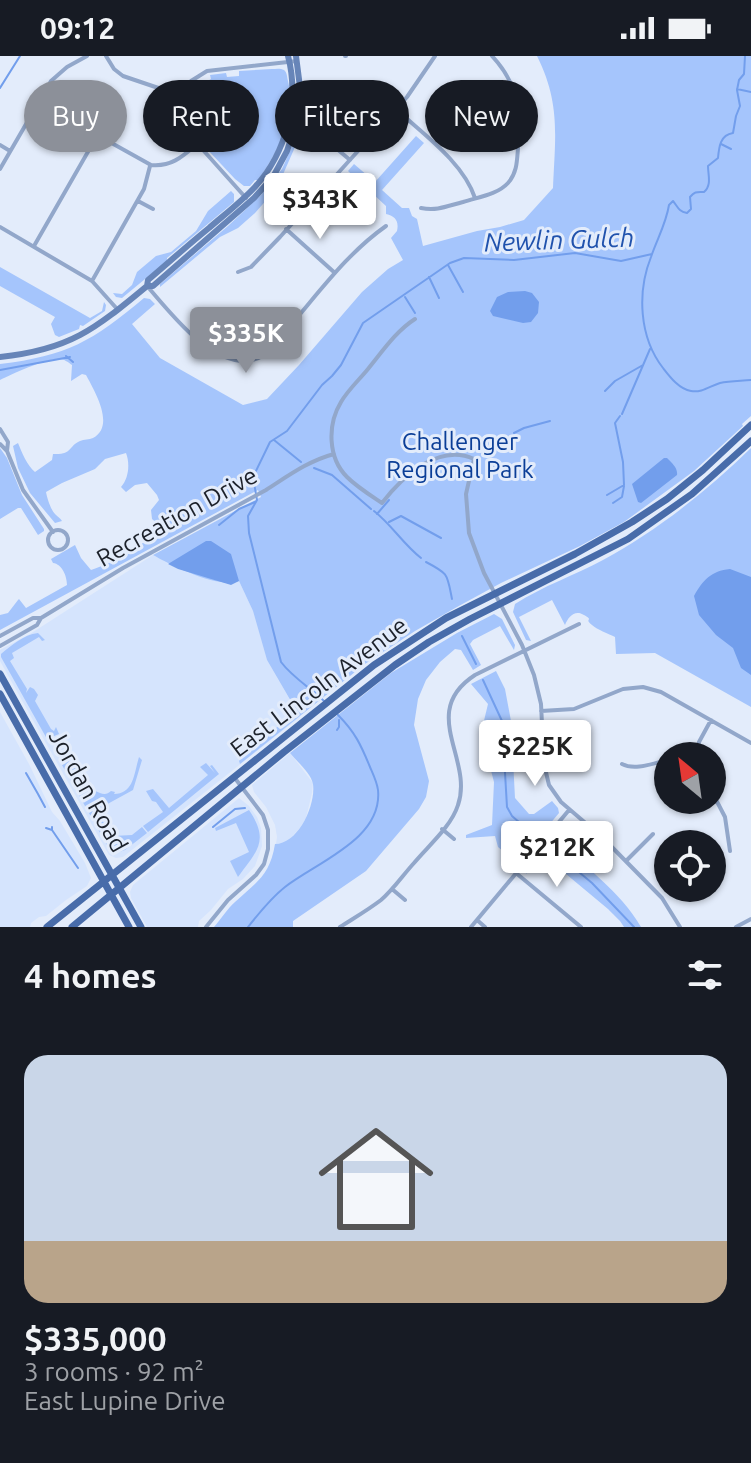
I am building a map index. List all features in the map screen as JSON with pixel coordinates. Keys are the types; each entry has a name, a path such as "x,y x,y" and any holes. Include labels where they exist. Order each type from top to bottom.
{"main road":[{"name":"East Lincoln Avenue","path":"47,927 388,655 429,628 586,549 632,522 695,477 749,427"},
{"name":"East Lincoln Avenue","path":"72,927 395,665 429,642 500,603 628,539 692,494 751,441"},
{"name":"Jordan Road","path":"0,674 141,927"},
{"name":"Jordan Road","path":"0,694 129,927"}],"street":[{"path":"52,80 87,56"},
{"path":"106,56 123,76 143,83"},
{"path":"409,94 435,56"},
{"path":"492,56 509,80"},
{"path":"193,80 207,71 293,59 292,80"},
{"path":"409,121 454,163 475,198"},
{"path":"0,169 24,126"},
{"path":"0,145 10,151"},
{"path":"34,246 88,152"},
{"path":"127,152 151,165 162,165 172,163 186,152"},
{"path":"204,152 247,199"},
{"path":"0,357 63,344 90,331 247,199 278,152"},
{"path":"341,152 350,160"},
{"path":"238,272 251,267 357,152"},
{"path":"421,208 434,210 501,189 515,172 518,152"},
{"path":"92,281 138,201 151,165"},
{"path":"138,201 153,209"},
{"path":"147,286 192,335 229,358 245,361 257,359 270,350 360,247 386,226"},
{"path":"0,227 92,281 118,310"},
{"path":"286,229 335,273"},
{"path":"415,319 396,336 339,405 332,429 334,454 346,476 382,503 393,489 431,460 457,455 474,459 466,494 471,542 534,675 541,711 547,780 555,796 665,901 680,927"},
{"path":"0,429 8,442 7,451"},
{"path":"0,444 7,451 23,490 53,532"},
{"name":"Recreation Drive","path":"0,646 37,625 41,618 95,584 266,490 286,475 334,454"},
{"path":"62,531 66,535 66,544 62,548 56,550 49,545 49,536 53,532 62,531"},
{"name":"Recreation Drive","path":"0,636 33,618 41,618"},
{"path":"340,927 392,889 456,809 461,789 460,775 448,724 452,701 461,687 471,677 579,624"},
{"path":"541,711 574,709 618,690 638,687 661,692 751,743"},
{"path":"699,742 711,720"},
{"path":"622,764 633,767 654,763"},
{"path":"206,927 228,900 256,875 267,854 269,835 266,821 234,777"},
{"path":"471,927 569,810"},
{"path":"724,814 730,851"},
{"path":"442,829 454,839"},
{"path":"626,861 653,834"},
{"path":"516,873 581,927"},
{"path":"392,889 405,900"},
{"path":"736,927 751,919"},
{"path":"477,920 485,927"}],"shaded area":[{"path":"508,292 532,293 539,302 538,313 531,322 493,316 490,311 497,297"},
{"path":"664,458 674,466 677,475 641,503 638,502 632,484"},
{"path":"206,541 231,554 239,581 231,585 168,564"},
{"path":"153,555 178,569 231,585 239,581 253,611 267,660 300,717 123,857 116,858 109,855 34,722 0,661 0,650"},
{"path":"730,569 751,577 751,675 741,668 733,648 716,635 699,615 694,596 708,577"},
{"path":"0,712 52,812 85,863 91,878 87,886 46,916 39,917 30,927 0,927"},
{"path":"290,753 313,783 312,793 306,818 300,828 286,843 276,844 275,825 252,785"},
{"path":"239,798 249,806 261,828 262,846 255,866 228,889 199,921 198,927 147,927 131,898 133,885"}],"green space":[{"name":"Challenger Regional Park","path":"537,56 751,56 751,416 743,426 694,471 624,522 501,583 415,631 365,664 240,764 239,761 258,738 299,715 267,660 253,611 239,581 230,583 208,579 153,555 261,497 258,490 0,630 0,615 8,613 19,599 26,608 67,585 63,571 51,559 75,545 91,570 137,548 159,528 152,519 151,510 159,500 147,483 135,485 126,492 121,487 128,470 126,453 105,459 95,469 46,492 52,510 62,521 55,523 30,493 18,468 13,446 18,443 35,472 52,460 53,454 67,452 76,443 93,438 100,432 103,425 101,408 86,375 82,374 71,381 72,365 64,360 46,361 0,380 0,364 44,356 78,344 94,336 144,298 155,304 132,324 160,358 243,405 267,399 362,292 403,260 391,238 397,231 396,220 386,214 386,206 348,171 354,164 375,182 402,152 409,152 409,144 416,136 424,143 382,190 402,208 409,208 417,219 423,246 524,220 553,188 555,121 545,73"},
{"path":"282,69 287,80 275,80 275,151 258,180 250,186 244,186 235,179 210,152 259,152 259,80 209,80 210,75 226,73 227,77 239,76 239,71"},
{"path":"290,152 293,152 277,188 255,213 238,228 220,237 160,287 261,195 282,169"},
{"path":"231,191 234,202 122,298 116,297 113,293 122,294 132,285 137,272 156,256 171,252 196,231 208,211"},
{"path":"0,267 90,318 102,311 104,302 105,311 80,325 79,329 59,337 51,324 55,317 0,286"},
{"path":"0,448 22,495 44,529 38,535 21,508 0,519"},
{"path":"751,448 751,707 655,653 616,654 615,637 594,627 589,618 581,613 572,615 565,625 552,600 519,617 531,641 526,640 513,612 515,604 603,560 643,536 699,494"},
{"path":"494,614 502,619 515,645 514,650 500,626 470,644 481,665 473,670 461,650 455,649 426,680 418,699 414,725 429,781 426,797 366,871 293,921 293,927 214,927 261,877 270,863 275,844 291,838 304,822 312,802 313,784 290,753 391,673"},
{"path":"38,633 45,640 39,637 12,653 14,658 10,661 27,689 26,693 30,687 38,695 35,701 51,729 54,731 56,727 59,734 47,739 1,657 18,641"},
{"path":"496,671 505,689 511,721 515,798 529,814 534,814 552,801 559,813 517,863 498,847 495,836 466,838 466,835 492,825 494,782 481,733 488,704 471,684"},
{"path":"67,751 72,759 69,761 72,769 78,768 74,775 78,781 83,782 85,788 102,794 126,790 132,782 139,757 142,760 133,790 99,811 113,836 132,835 142,827 147,833 125,850 114,854 108,847 62,765 66,763 63,753"},
{"path":"206,763 219,774 148,832 143,826 163,812 146,791 153,789 169,808 208,775 200,767"},
{"path":"249,810 260,838 255,853 238,877 230,861 249,852 236,823 216,831 215,828"},
{"path":"554,837 612,891 641,927 624,927 608,909 542,854 526,874 526,869"}],"waterway":[{"path":"0,88 20,56"},
{"path":"745,56 744,74 737,90 740,106 733,133 723,139 718,158 708,166 709,180 704,192 690,197 691,209 687,213 673,201 669,205 653,250 642,299 645,328 655,356 679,385 695,391 720,383 751,380"},
{"path":"737,89 751,92"},
{"path":"721,144 731,149"},
{"name":"Newlin Gulch","path":"325,702 281,662 249,533 248,516 257,500 253,477 270,442 287,431 341,365 363,323 450,263 464,258 514,260 575,253 621,261 652,254"},
{"path":"448,265 463,292"},
{"path":"429,277 439,298"},
{"path":"405,297 415,313"},
{"path":"622,414 650,349"},
{"path":"66,356 73,362"},
{"path":"0,370 70,357"},
{"path":"605,391 615,381 643,365"},
{"path":"607,495 624,485 615,423 620,416"},
{"path":"514,433 550,421"},
{"path":"274,440 301,462"},
{"path":"314,468 332,475 371,509"},
{"path":"613,503 622,497 624,486"},
{"path":"377,514 389,500"},
{"path":"219,525 239,509 255,502"},
{"path":"374,511 421,558"},
{"path":"389,522 401,516 441,538"},
{"path":"426,562 446,576 452,599"},
{"path":"462,636 476,664"},
{"path":"483,680 502,721 507,807 512,816 535,836"},
{"name":"Newlin Gulch","path":"248,927 285,887 359,836 377,807 378,790 374,775 357,739 338,715"},
{"path":"337,730 339,720"},
{"path":"26,773 38,794"},
{"path":"38,794 45,807"},
{"path":"213,827 235,809 245,808"},
{"path":"46,828 52,830 52,827"},
{"path":"52,830 78,868"},
{"path":"549,847 592,883 634,927"}]}
